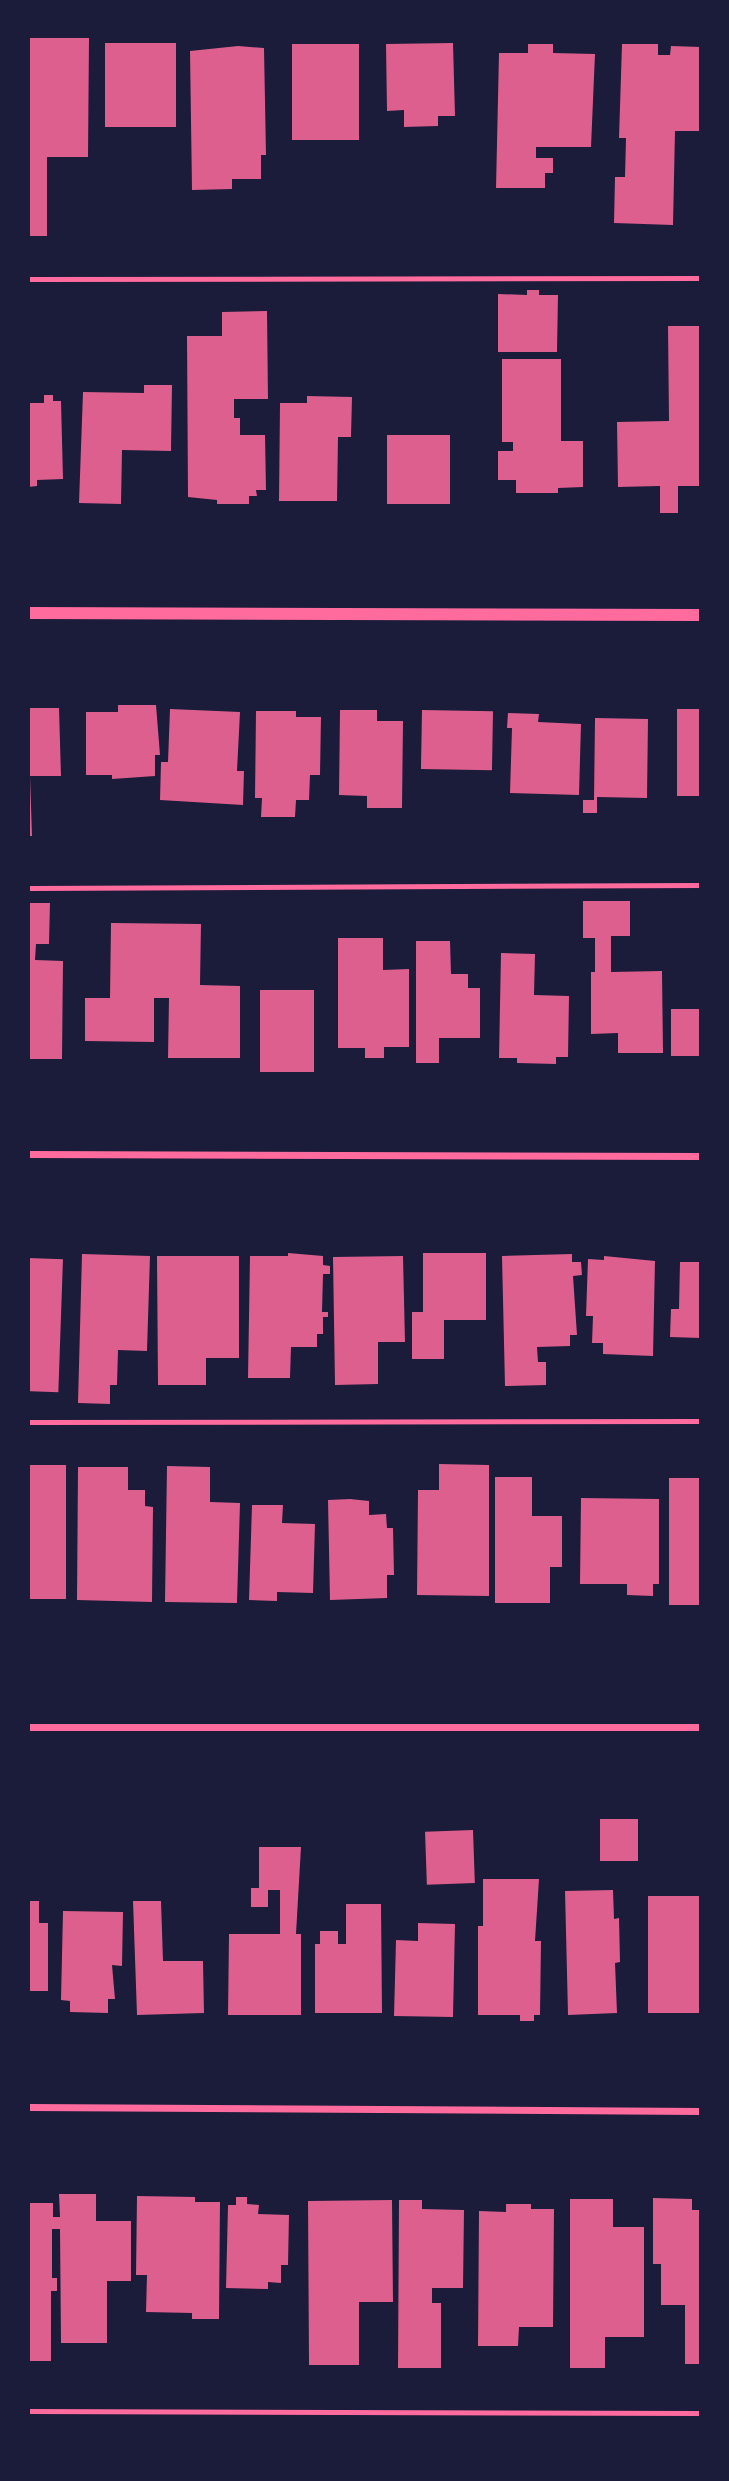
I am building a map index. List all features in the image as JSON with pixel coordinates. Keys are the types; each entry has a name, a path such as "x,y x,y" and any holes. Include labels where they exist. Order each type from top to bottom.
{"street":[{"path":"28,613 701,615"},
{"path":"28,1154 701,1156"},
{"path":"28,1727 701,1727"},
{"path":"28,2106 701,2111"}],"lane":[{"path":"28,279 701,278"},
{"path":"28,888 701,885"},
{"path":"28,1422 701,1421"},
{"path":"28,2411 701,2413"}],"building":[{"path":"28,38 89,38 88,157 47,157 47,236 28,236"},
{"path":"105,43 176,43 176,127 105,127"},
{"path":"453,43 455,116 438,116 438,126 404,127 404,110 387,111 386,44"},
{"path":"292,44 359,44 359,140 292,140"},
{"path":"528,44 553,44 553,53 595,54 591,147 536,147 536,158 553,158 553,173 545,173 545,188 496,188 499,53 528,53"},
{"path":"622,44 658,44 658,55 670,55 671,46 701,47 701,131 675,131 673,225 614,223 615,177 625,177 626,138 619,138"},
{"path":"238,46 264,48 266,155 261,155 261,179 232,179 232,189 192,190 190,51"},
{"path":"527,290 539,290 539,295 558,295 557,352 498,352 498,294 527,295"},
{"path":"267,311 268,399 234,399 234,418 240,418 240,435 265,435 266,490 256,490 257,496 249,496 249,504 217,504 217,500 188,497 187,336 222,336 222,312"},
{"path":"668,326 701,326 701,486 678,486 678,513 660,513 660,486 618,487 617,422 669,421"},
{"path":"502,359 561,359 561,441 583,441 583,487 558,488 558,493 516,493 516,480 498,480 498,451 513,451 513,442 502,442"},
{"path":"144,385 172,385 171,451 122,450 121,504 79,503 83,392 144,393"},
{"path":"44,395 53,395 53,401 61,401 63,479 37,480 37,486 28,487 28,403 44,403"},
{"path":"307,396 352,397 351,437 338,437 337,501 279,501 280,403 307,403"},
{"path":"387,435 450,435 450,504 387,504"},
{"path":"118,705 156,705 160,755 155,755 155,776 112,779 112,775 86,775 86,712 118,712"},
{"path":"28,708 59,708 61,776 30,776 32,836 28,836"},
{"path":"170,709 240,712 237,771 244,771 243,805 160,800 161,762 168,762"},
{"path":"677,709 701,709 701,796 677,796"},
{"path":"340,710 377,710 377,721 403,721 402,808 367,808 367,796 339,795"},
{"path":"422,710 493,711 492,770 421,769"},
{"path":"256,711 296,711 296,717 321,717 320,775 310,775 309,800 296,800 295,817 261,817 262,798 255,798"},
{"path":"508,713 539,714 538,722 581,724 579,795 510,793 512,728 507,728"},
{"path":"595,718 648,719 647,798 597,797 597,813 583,813 583,800 594,800"},
{"path":"583,901 630,901 630,936 611,936 611,972 662,971 663,1053 618,1053 618,1033 591,1034 591,972 595,972 595,938 583,938"},
{"path":"28,903 50,903 49,944 36,944 35,960 63,961 62,1059 28,1059"},
{"path":"111,923 201,924 200,985 240,986 240,1058 168,1058 169,998 154,998 154,1042 85,1041 85,998 110,998"},
{"path":"338,938 383,938 383,970 409,969 409,1047 384,1047 384,1058 365,1058 365,1048 338,1048"},
{"path":"416,941 450,941 451,974 468,974 468,988 480,988 480,1038 439,1038 439,1063 416,1063"},
{"path":"501,953 535,954 534,995 569,996 568,1057 556,1057 556,1064 517,1063 517,1058 499,1058"},
{"path":"260,990 314,990 314,1072 260,1072"},
{"path":"671,1009 701,1009 701,1056 671,1056"},
{"path":"288,1253 323,1256 323,1265 330,1266 330,1274 323,1274 322,1312 328,1312 328,1317 323,1317 323,1334 317,1334 317,1347 291,1347 290,1378 248,1378 250,1256 288,1256"},
{"path":"423,1253 486,1253 486,1320 444,1320 444,1359 412,1359 412,1312 423,1312"},
{"path":"82,1254 150,1256 147,1351 118,1350 117,1385 110,1385 110,1404 78,1403"},
{"path":"572,1254 572,1262 581,1262 582,1275 573,1276 577,1335 570,1335 570,1346 537,1347 538,1362 546,1362 546,1385 505,1386 502,1256"},
{"path":"157,1256 239,1256 239,1358 206,1358 206,1385 158,1385"},
{"path":"403,1256 405,1342 378,1342 378,1384 335,1385 333,1257"},
{"path":"604,1256 655,1261 653,1356 603,1354 603,1343 592,1343 593,1316 586,1316 588,1259 604,1260"},
{"path":"28,1258 63,1259 58,1392 28,1391"},
{"path":"680,1262 701,1262 701,1338 670,1337 671,1309 679,1309"},
{"path":"439,1464 489,1465 489,1596 417,1595 418,1490 439,1490"},
{"path":"28,1465 66,1465 66,1599 28,1599"},
{"path":"167,1466 210,1467 210,1502 240,1503 237,1603 165,1602"},
{"path":"78,1467 128,1467 128,1490 145,1490 145,1506 153,1507 152,1602 77,1600"},
{"path":"495,1477 532,1477 532,1516 562,1516 562,1567 550,1567 550,1603 495,1603"},
{"path":"669,1478 701,1478 701,1605 669,1605"},
{"path":"581,1498 659,1499 659,1584 653,1584 653,1596 627,1595 627,1584 580,1584"},
{"path":"328,1500 369,1501 369,1515 386,1514 387,1528 393,1528 394,1575 387,1575 387,1598 330,1600"},
{"path":"252,1505 283,1505 282,1523 315,1524 313,1593 277,1592 277,1601 249,1600"},
{"path":"600,1819 638,1819 638,1861 600,1861"},
{"path":"473,1830 475,1883 427,1885 425,1832"},
{"path":"259,1847 301,1847 296,1934 301,1934 301,2015 228,2015 229,1934 280,1934 280,1890 268,1890 268,1907 251,1907 251,1888 259,1888"},
{"path":"483,1879 539,1879 535,1941 541,1941 540,2015 534,2015 534,2021 520,2021 520,2015 478,2015 478,1926 483,1926"},
{"path":"613,1890 614,1919 619,1918 620,1962 615,1963 617,2013 568,2015 565,1891"},
{"path":"648,1896 701,1896 701,2013 648,2013"},
{"path":"28,1901 39,1901 39,1923 48,1923 48,1991 28,1991"},
{"path":"133,1901 161,1901 163,1961 203,1961 204,2013 137,2015"},
{"path":"346,1904 381,1904 382,2013 315,2013 315,1944 320,1944 320,1931 338,1931 338,1944 346,1944"},
{"path":"63,1911 123,1912 122,1966 112,1965 115,1999 108,1999 108,2013 70,2012 70,2001 61,2000"},
{"path":"418,1923 455,1924 453,2017 394,2016 396,1940 418,1941"},
{"path":"59,2194 96,2194 96,2221 131,2221 131,2281 107,2281 107,2343 61,2343 60,2229 52,2229 52,2278 57,2278 57,2291 51,2291 51,2361 28,2361 28,2203 53,2203 53,2217 60,2217"},
{"path":"137,2196 195,2197 195,2202 220,2202 219,2319 192,2319 192,2313 146,2312 147,2275 136,2275"},
{"path":"236,2197 247,2197 247,2204 259,2205 258,2214 289,2215 288,2265 281,2265 281,2283 268,2282 268,2289 226,2288 228,2205 236,2205"},
{"path":"653,2198 692,2199 692,2210 701,2210 701,2364 685,2364 685,2305 661,2305 661,2264 653,2264"},
{"path":"570,2199 613,2199 613,2227 644,2227 644,2337 605,2337 605,2368 570,2368"},
{"path":"392,2200 393,2302 359,2302 359,2365 309,2365 308,2201"},
{"path":"399,2200 422,2200 422,2209 464,2210 463,2288 432,2288 432,2303 441,2303 441,2368 398,2368"},
{"path":"506,2204 531,2204 531,2209 554,2209 553,2327 519,2327 518,2346 478,2346 479,2211 506,2212"}]}
